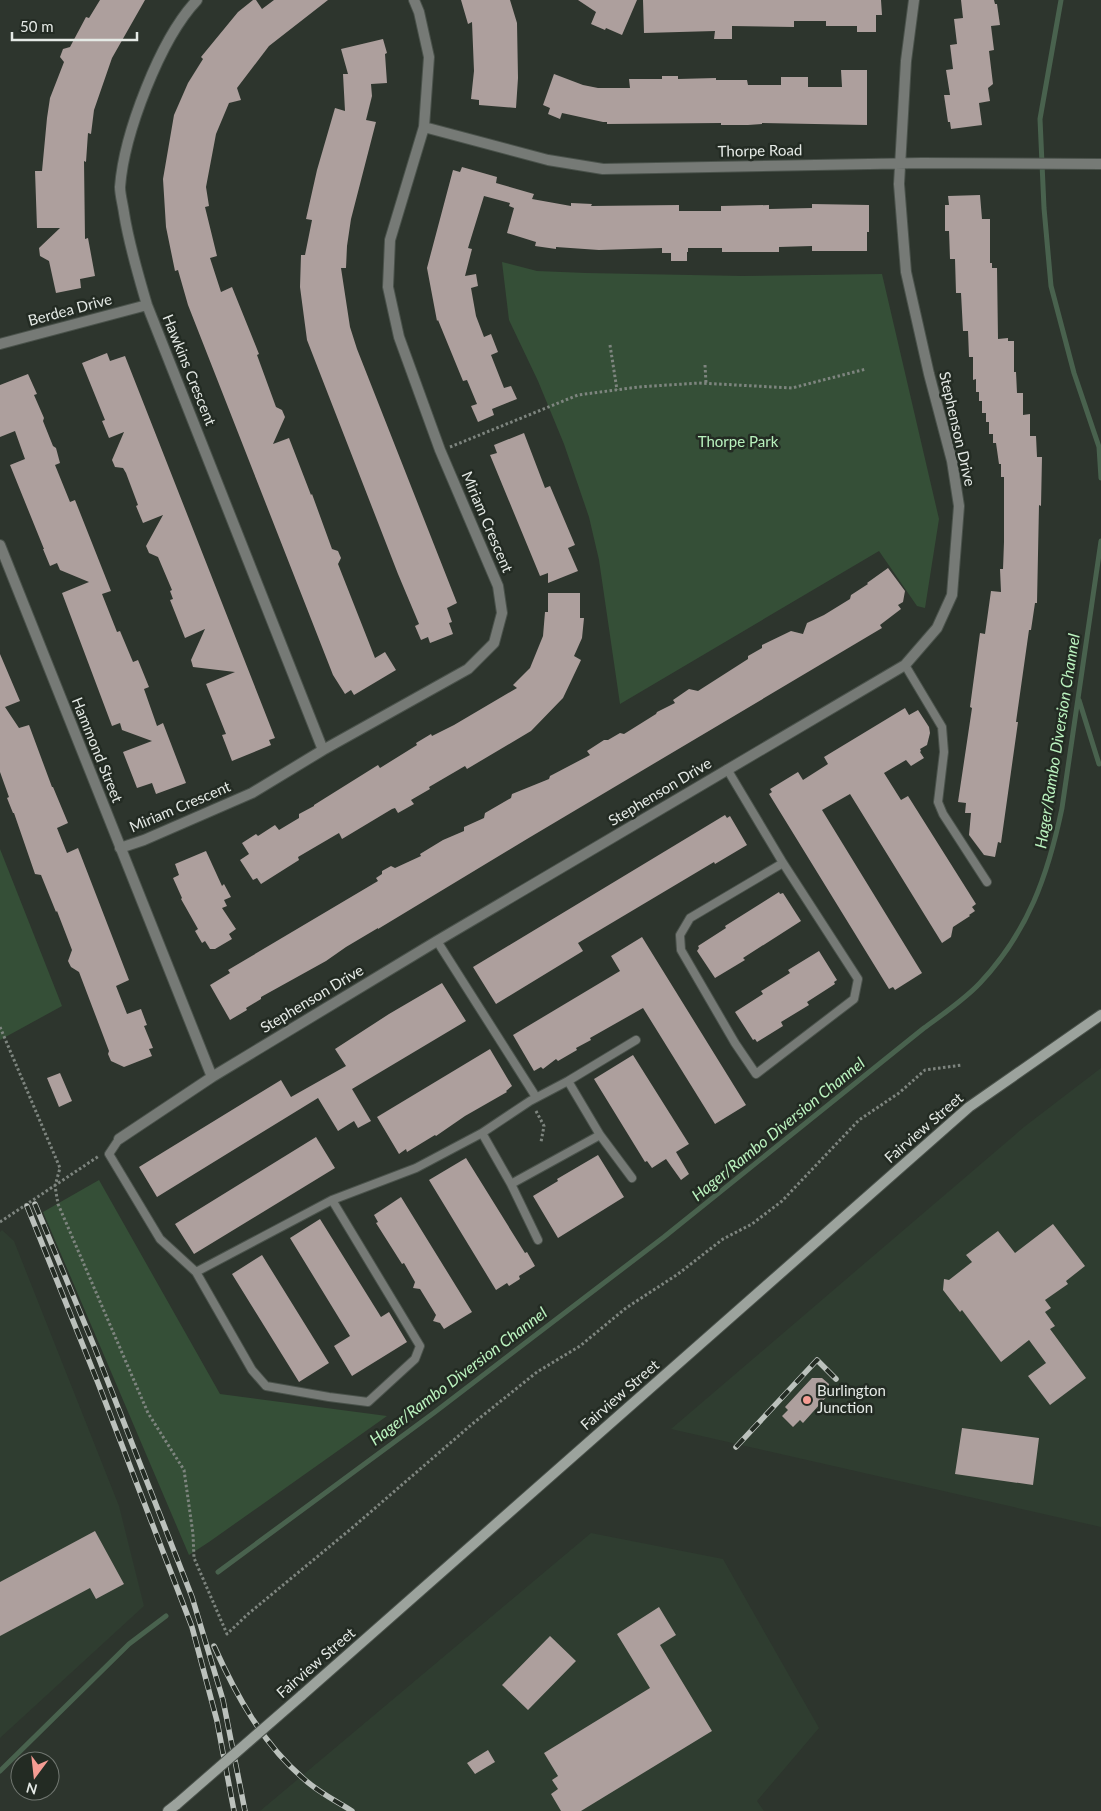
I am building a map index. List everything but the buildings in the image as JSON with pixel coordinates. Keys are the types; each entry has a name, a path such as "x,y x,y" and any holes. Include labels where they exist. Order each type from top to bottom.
{"main road":[{"name":"Fairview Street","path":"168,1811 969,1107 1101,1014"}],"street":[{"name":"Hawkins Crescent","path":"197,0 188,10 163,51 129,135 120,188 129,243 147,305 323,750"},
{"name":"Miriam Crescent","path":"120,848 144,840 252,793 323,750 468,669 494,644 502,613 498,586 440,450 399,337 388,287 390,240 424,127 429,57 419,12 414,0"},
{"name":"Stephenson Drive","path":"119,1139 212,1077 437,941 905,664 937,628 952,594 958,506 952,461 929,374 906,272 899,184 906,61 914,0"},
{"name":"Thorpe Road","path":"424,127 548,160 603,169 901,163 1101,164"},
{"name":"Berdea Drive","path":"0,344 147,305"},
{"name":"Hammond Street","path":"0,545 212,1077"}],"lane":[{"path":"905,664 942,727 944,752 938,802 943,814 987,882"},
{"path":"727,769 783,863 858,980 854,999 756,1074 734,1043 680,950 680,935 690,918 783,863"},
{"path":"437,941 533,1099"},
{"path":"332,1200 420,1346 415,1359 368,1402 266,1386 252,1370 196,1272 332,1200 416,1168 482,1133 533,1099 568,1081 636,1040"},
{"path":"568,1081 600,1135 632,1178"},
{"path":"482,1133 511,1184 538,1240"},
{"path":"511,1184 600,1135"},
{"name":"Stephenson Drive","path":"119,1139 109,1154 160,1239 196,1272"}],"path":[{"path":"610,345 617,390"},
{"path":"705,365 706,383"},
{"path":"440,450 578,395 706,383 792,388 866,369"},
{"path":"0,1027 60,1168 55,1186 58,1204 148,1413 184,1470 193,1534 194,1558 227,1634 248,1614 352,1528 471,1425 537,1372 580,1346 626,1308 678,1274 723,1239 752,1224 782,1202 859,1120 898,1094 924,1070 962,1066"},
{"path":"533,1099 544,1126 541,1142"},
{"path":"0,1222 100,1155"}],"shaded area":[{"path":"1101,1068 1101,1527 671,1429 1024,1127"},
{"path":"2,1230 14,1241 119,1506 144,1606 0,1738 0,1232"},
{"path":"591,1533 723,1559 819,1728 757,1801 764,1811 260,1811"}],"green space":[{"name":"Thorpe Park","path":"502,262 537,271 586,273 742,276 882,274 939,519 925,608 917,606 879,551 620,704 599,560 589,517 564,444 538,381 509,320"},
{"path":"0,849 62,1006 0,1040"},
{"path":"99,1180 220,1394 387,1416 189,1555 43,1212"}],"waterway":[{"name":"Hager/Rambo Diversion Channel","path":"1061,0 1040,119 1044,208 1051,286 1074,373 1099,447 1101,478"},
{"name":"Hager/Rambo Diversion Channel","path":"218,1572 435,1412 664,1237 960,1001 997,964 1011,944 1034,902 1043,879 1056,833 1062,808 1101,541"},
{"path":"1079,700 1099,764"},
{"name":"Hager/Rambo Diversion Channel","path":"0,1771 129,1644 166,1616"}],"railway":[{"path":"35,1204 94,1346 192,1597 223,1700 245,1811"},
{"path":"27,1206 98,1383 192,1627 217,1721 234,1811"},
{"path":"736,1447 817,1360 836,1379"},
{"path":"214,1646 241,1700 275,1750 309,1784 352,1811"}],"place":[{"name":"Burlington Junction","path":"807,1400"}]}
